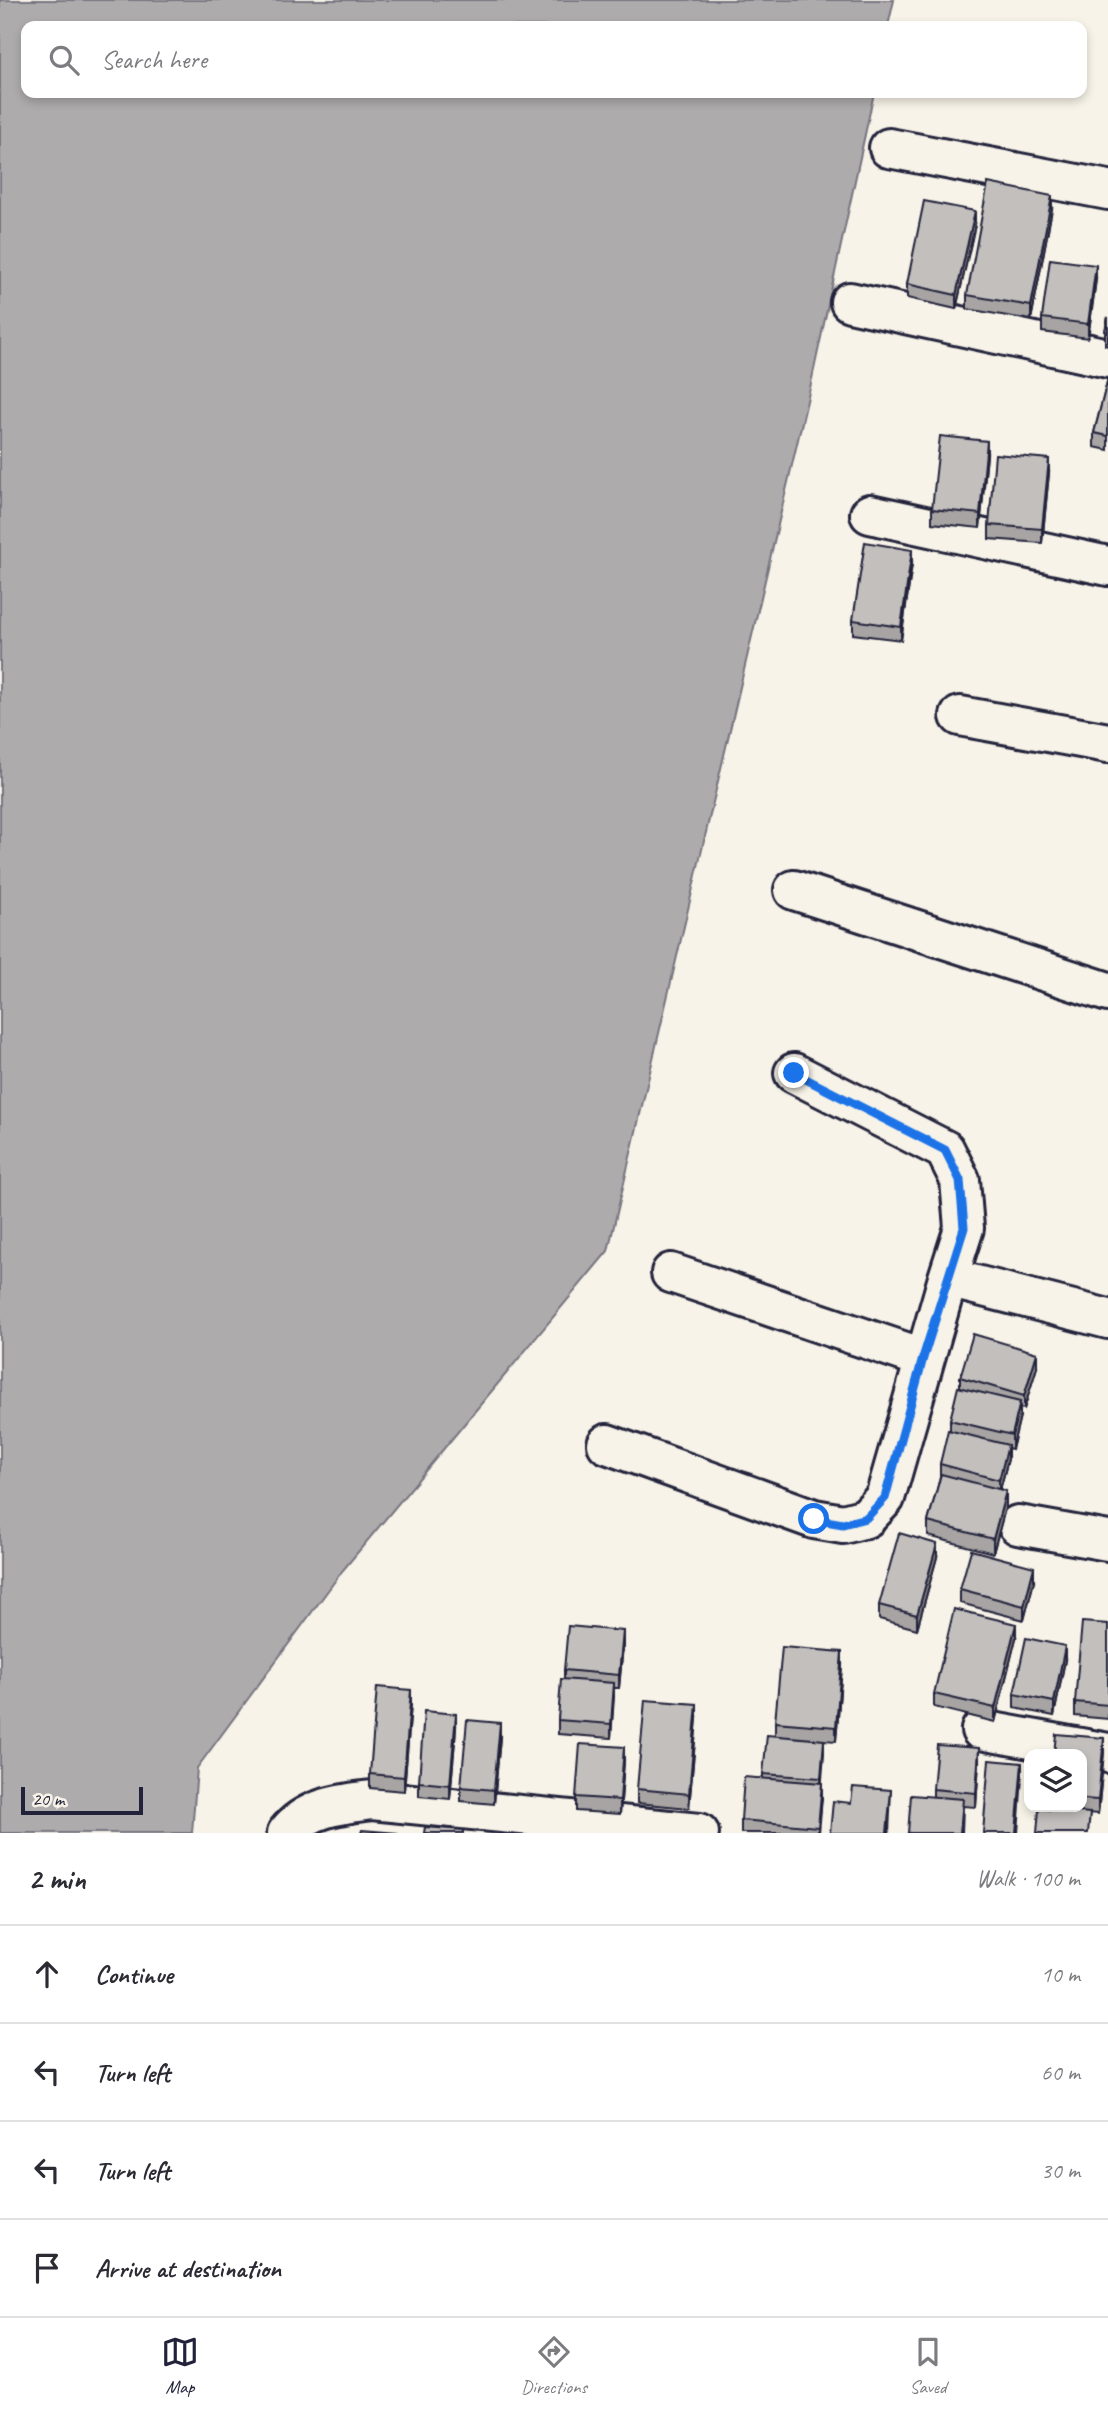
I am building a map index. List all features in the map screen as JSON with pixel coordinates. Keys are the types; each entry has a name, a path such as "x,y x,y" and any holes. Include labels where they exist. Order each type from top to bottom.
{"street":[{"path":"889,148 1108,190"},
{"path":"850,302 1108,358"},
{"path":"870,514 1108,566"},
{"path":"960,716 1108,743"},
{"path":"794,890 1108,992"},
{"path":"607,1444 814,1519 843,1524 866,1518 885,1498 923,1358 964,1228 960,1180 945,1150 794,1073"},
{"path":"671,1273 923,1358"},
{"path":"948,1279 1108,1319"},
{"path":"1018,1525 1108,1541"},
{"path":"981,1730 1108,1754"},
{"path":"287,1833 298,1819 338,1804 372,1800 699,1833"}],"shaded area":[{"path":"0,0 894,0 889,21 21,21 21,98 873,98 810,388 608,1251 343,1570 197,1768 192,1833 0,1833"}],"building":[{"path":"988,183 1052,196 1031,306 967,295"},
{"path":"924,201 975,211 956,295 907,284"},
{"path":"1050,259 1096,265 1088,324 1042,318"},
{"path":"1108,378 1108,436 1094,433"},
{"path":"940,436 987,441 980,514 932,509"},
{"path":"995,454 1049,459 1042,529 989,525"},
{"path":"865,542 912,550 901,627 853,620"},
{"path":"973,1334 1037,1353 1024,1396 960,1377"},
{"path":"958,1387 1020,1402 1012,1435 950,1420"},
{"path":"948,1430 1008,1445 999,1480 940,1464"},
{"path":"941,1474 1006,1491 993,1539 928,1522"},
{"path":"899,1533 937,1544 917,1615 879,1605"},
{"path":"971,1550 1034,1567 1024,1606 960,1589"},
{"path":"954,1609 1016,1624 995,1708 934,1694"},
{"path":"1082,1622 1108,1624 1108,1705 1075,1702"},
{"path":"568,1626 623,1631 619,1675 564,1670"},
{"path":"1026,1638 1065,1646 1054,1702 1014,1694"},
{"path":"782,1647 842,1652 836,1727 775,1722"},
{"path":"561,1679 614,1683 611,1724 558,1720"},
{"path":"377,1687 411,1690 404,1777 370,1774"},
{"path":"645,1700 697,1704 689,1794 637,1789"},
{"path":"424,1711 456,1714 450,1785 419,1782"},
{"path":"467,1720 500,1723 494,1790 461,1787"},
{"path":"1056,1734 1104,1738 1098,1800 1087,1799 1087,1749 1054,1749"},
{"path":"767,1735 824,1740 821,1778 763,1774"},
{"path":"580,1744 624,1747 620,1800 576,1797"},
{"path":"937,1745 979,1748 976,1793 933,1789"},
{"path":"989,1760 1022,1763 1016,1833 983,1833"},
{"path":"744,1777 822,1783 818,1827 741,1820"},
{"path":"853,1787 891,1790 887,1833 830,1833 833,1801 851,1803"},
{"path":"911,1795 963,1799 960,1833 908,1833"},
{"path":"1039,1812 1090,1813 1088,1833 1037,1833"},
{"path":"425,1827 463,1830 463,1833 424,1833"},
{"path":"362,1830 398,1833 361,1833"}],"route":[{"path":"794,1073 945,1150 960,1180 964,1228 923,1358 896,1467 885,1498 866,1518 843,1524 814,1519"}]}
